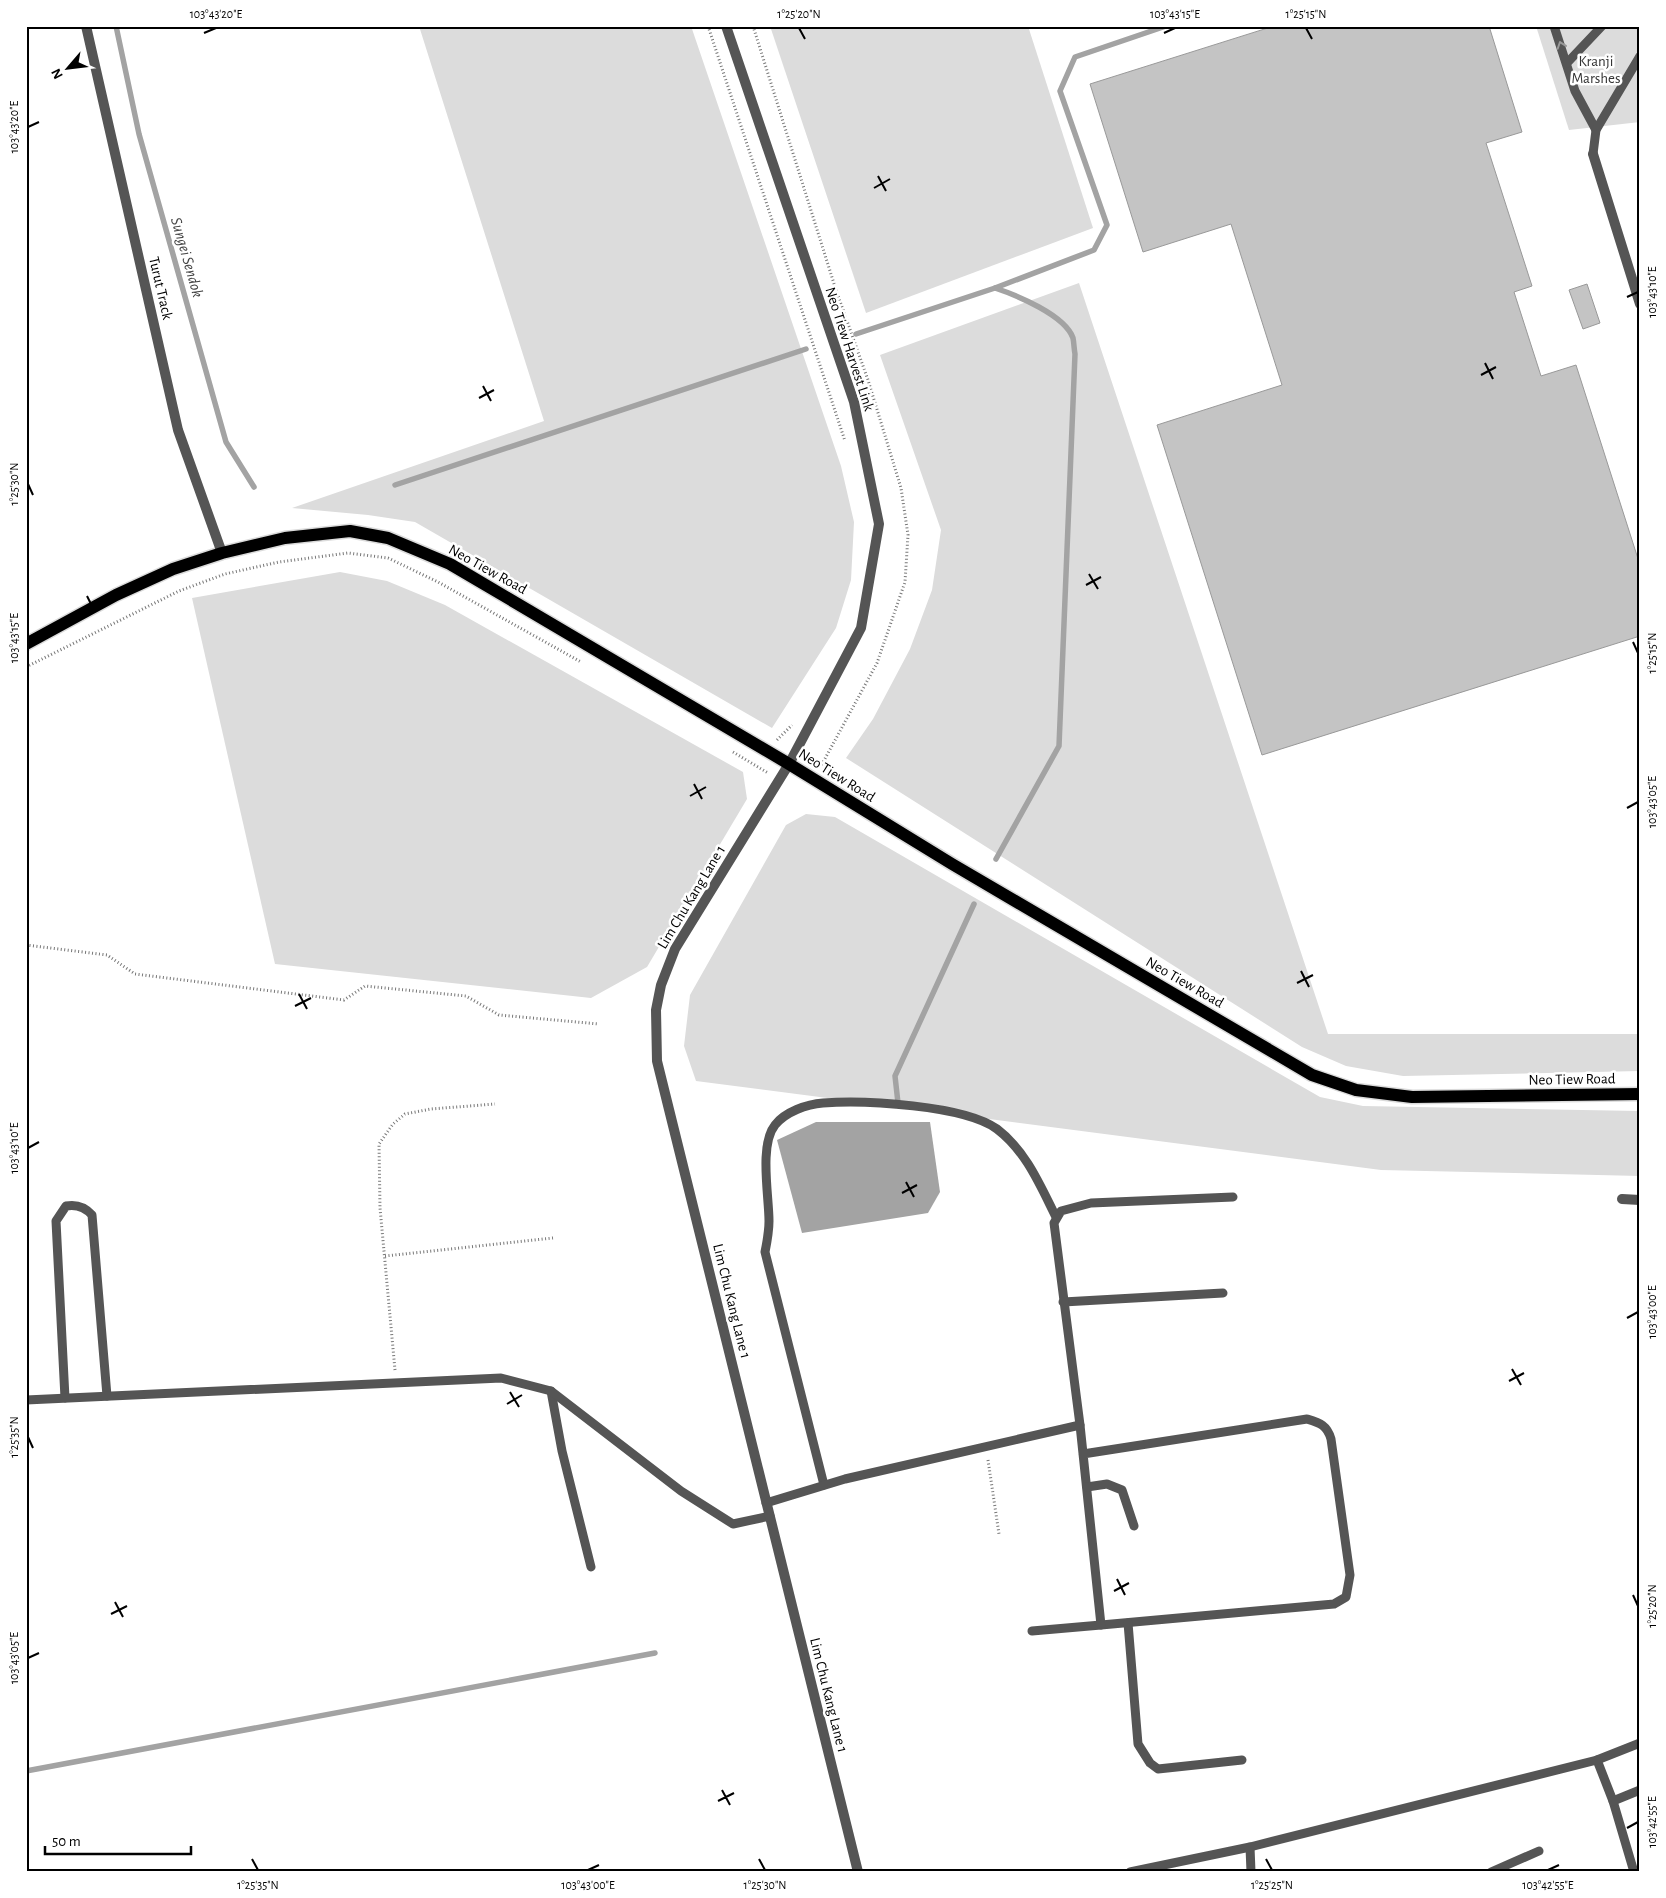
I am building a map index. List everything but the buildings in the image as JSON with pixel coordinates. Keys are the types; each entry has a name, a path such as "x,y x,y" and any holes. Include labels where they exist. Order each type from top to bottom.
{"main road":[{"name":"Neo Tiew Road","path":"26,644 116,595 173,569 222,553 285,538 350,531 388,538 450,564 789,764 952,864 1312,1075 1356,1090 1412,1097 1640,1094"}],"street":[{"name":"Turut Track","path":"86,26 178,430 222,553"},
{"name":"Neo Tiew Harvest Link","path":"726,26 854,402 879,524 861,628 789,764"},
{"path":"1593,154 1640,304"},
{"name":"Lim Chu Kang Lane 1","path":"789,764 675,949 661,985 656,1010 657,1061 858,1872"},
{"path":"1622,1199 1640,1200"}],"lane":[{"path":"1554,26 1575,90 1596,130"},
{"path":"1567,63 1602,26"},
{"path":"1593,154 1596,130 1640,56"},
{"path":"824,1486 765,1252 769,1223 767,1187 768,1137 775,1125 783,1117 798,1109 821,1103 914,1107 965,1114 997,1130 1014,1146 1030,1165 1056,1217"},
{"path":"1101,1625 1080,1425 1054,1223 1061,1211 1091,1203 1233,1197"},
{"path":"65,1398 56,1221 66,1206 74,1205 86,1209 92,1215 107,1396"},
{"path":"1063,1302 1223,1293"},
{"path":"26,1400 502,1378 551,1391 681,1491 733,1524 770,1516"},
{"path":"551,1391 562,1451 591,1567"},
{"path":"1032,1631 1334,1604 1346,1597 1350,1575 1328,1428 1307,1419 1083,1454"},
{"path":"766,1503 824,1486 1080,1425"},
{"path":"1087,1487 1107,1484 1122,1490 1134,1526"},
{"path":"1128,1623 1138,1744 1150,1763 1158,1769 1242,1760"},
{"path":"1130,1872 1250,1847 1597,1760 1640,1743"},
{"path":"1597,1760 1613,1801 1634,1872"},
{"path":"1613,1801 1640,1790"},
{"path":"1250,1847 1251,1872"},
{"path":"1491,1872 1511,1868 1539,1851"}],"path":[{"path":"708,26 847,445"},
{"path":"26,667 179,591 225,574 279,562 348,552 388,558 438,582 586,665"},
{"path":"766,751 795,722"},
{"path":"730,750 780,780"},
{"path":"26,945 107,955 135,974 344,1000 365,986 466,996 499,1015 599,1024"},
{"path":"397,1383 380,1208 379,1144 393,1124 405,1114 431,1109 495,1104"},
{"path":"385,1256 553,1238"},
{"path":"986,1446 999,1534"}],"green space":[{"path":"419,26 691,26 841,466 854,522 851,580 836,628 772,728 415,522 368,515 292,508 544,421"},
{"path":"770,26 1028,26 1093,228 866,313"},
{"name":"Kranji Marshes","path":"1536,26 1640,26 1640,122 1569,130"},
{"path":"1079,283 1328,1034 1640,1034 1640,1071 1403,1076 1346,1066 1302,1047 846,758 873,719 910,649 932,590 941,530 880,355"},
{"path":"340,572 387,581 445,605 743,772 747,799 647,967 591,998 275,964 192,598"},
{"path":"806,814 835,817 1320,1097 1363,1106 1640,1111 1640,1176 1381,1170 696,1081 684,1046 690,995 786,825"}],"shaded area":[{"path":"816,1122 930,1122 940,1192 928,1213 802,1233 777,1140"}],"waterway":[{"name":"Sungei Sendok","path":"116,26 139,134 226,442 254,487"},
{"path":"856,334 995,288 1094,250 1107,225 1060,91 1075,57 1166,26"},
{"path":"995,288 1039,307 1060,321 1073,338 1075,354 1059,746 996,859"},
{"path":"395,485 806,349"},
{"path":"898,1103 895,1076 974,904"},
{"path":"26,1771 655,1653"}]}
